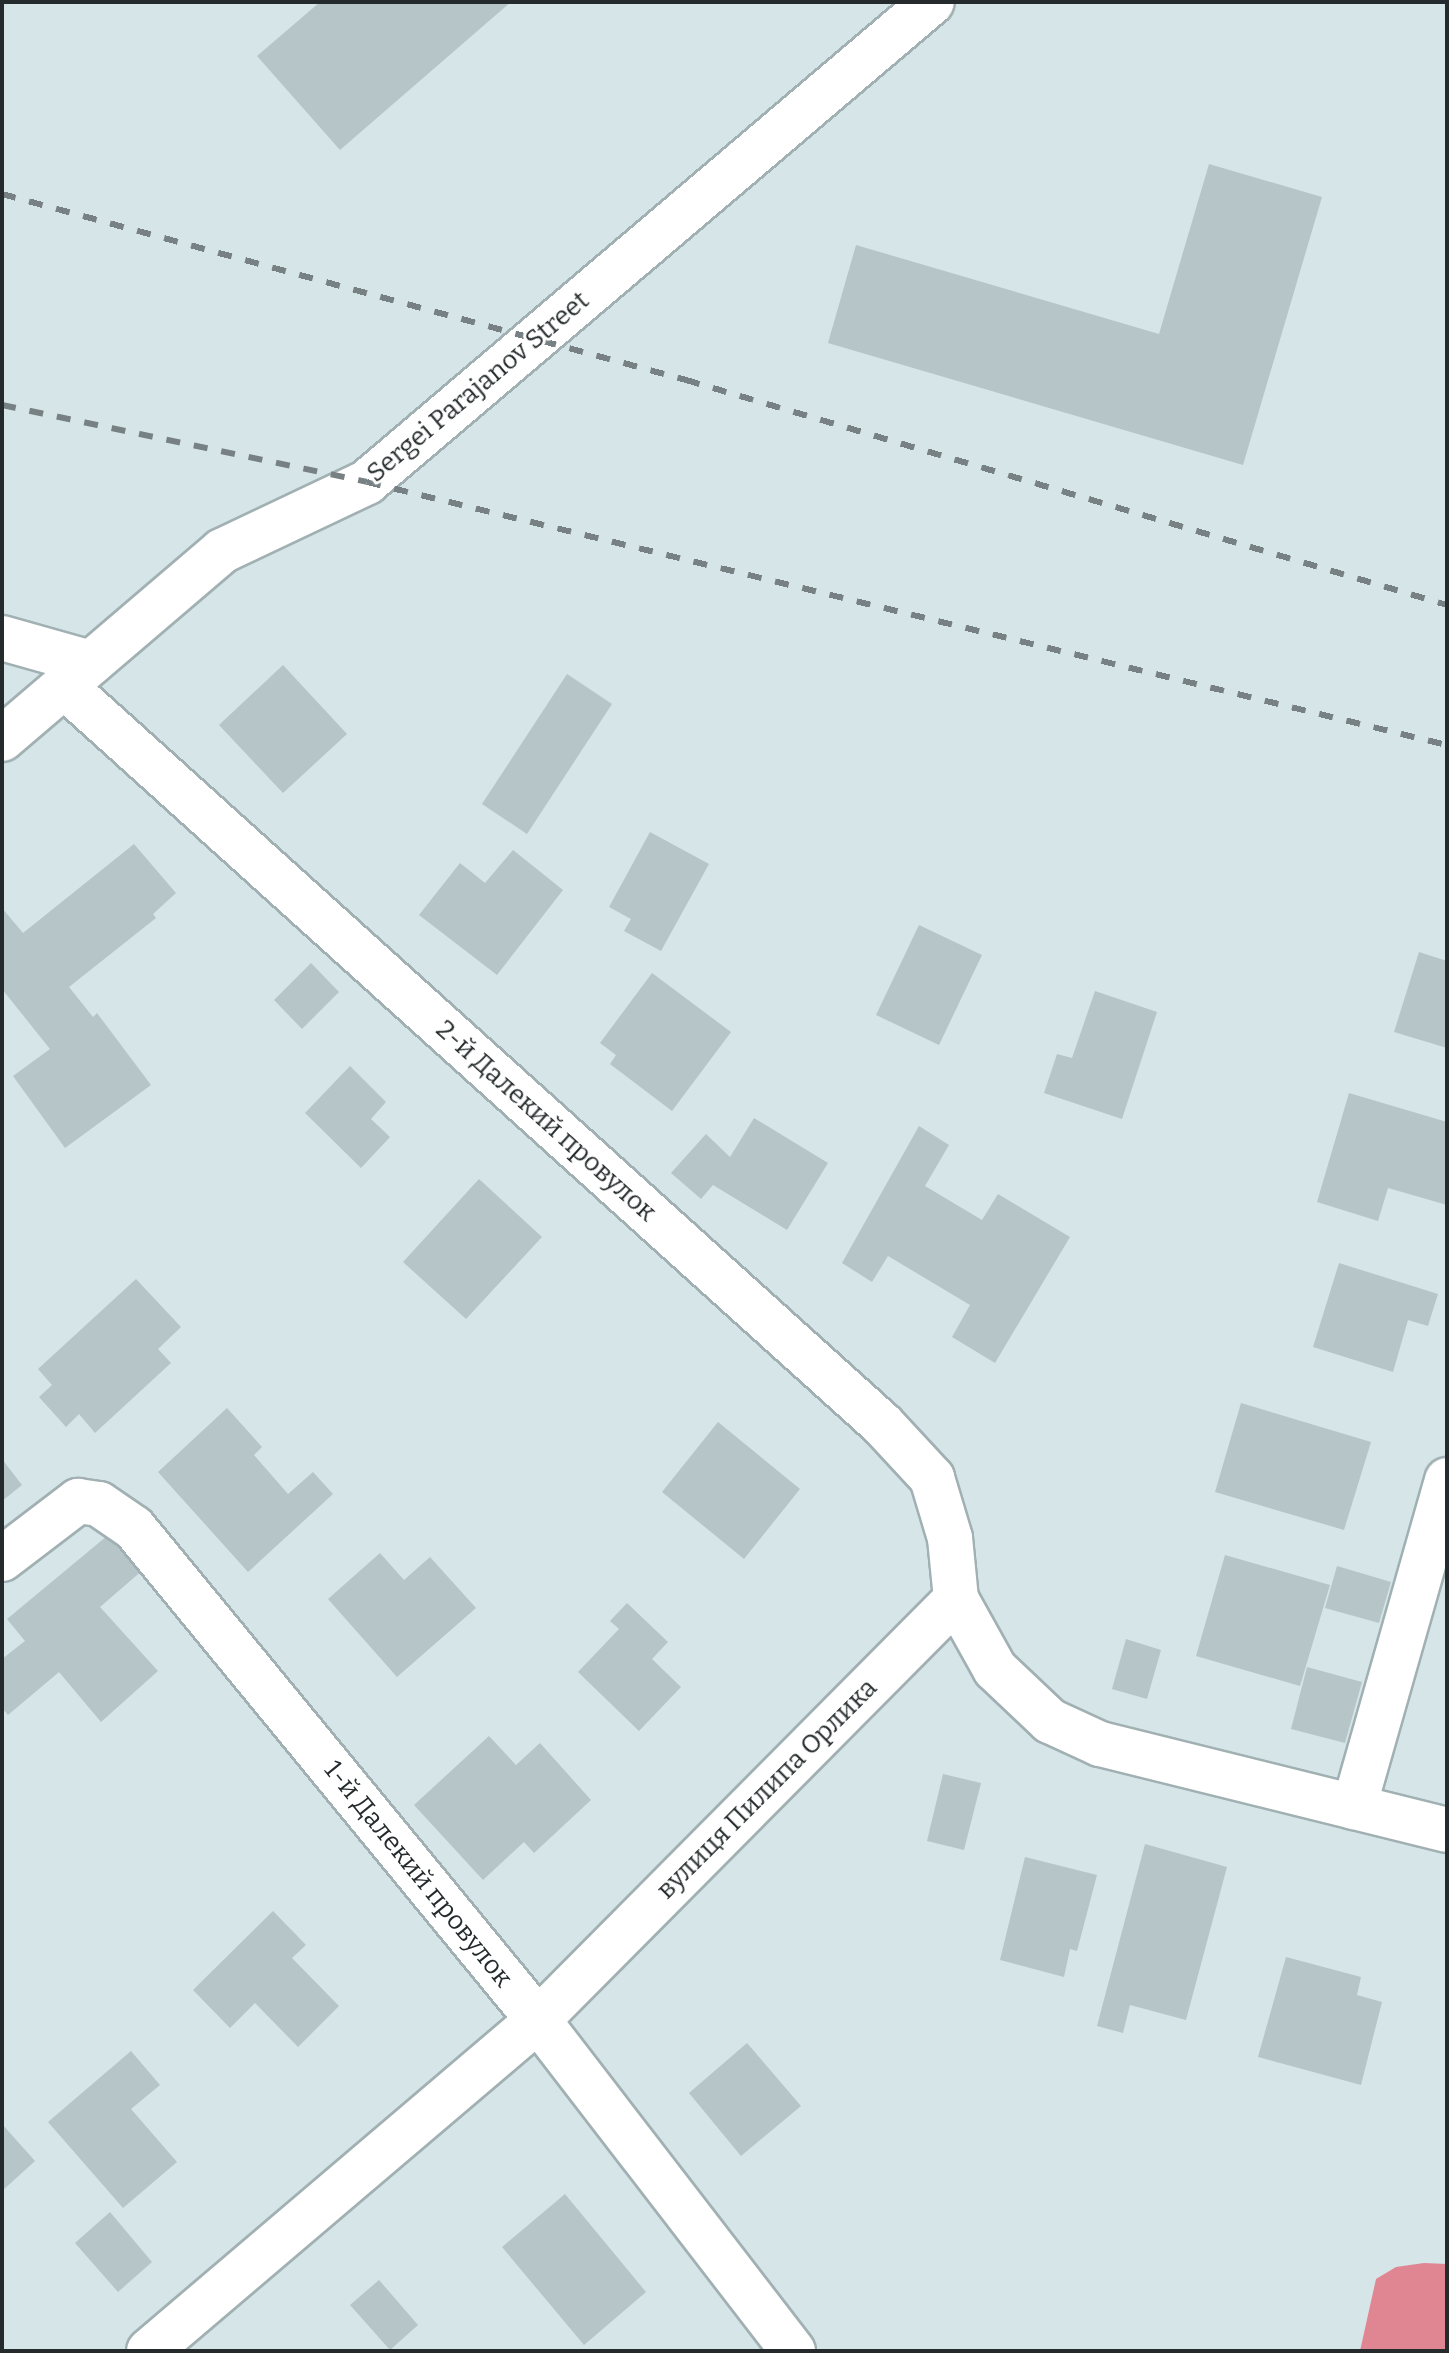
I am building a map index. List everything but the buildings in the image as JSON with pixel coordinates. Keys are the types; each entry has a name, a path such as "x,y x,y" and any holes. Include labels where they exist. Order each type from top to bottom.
{"street":[{"name":"Sergei Parajanov Street","path":"2,739 222,551 367,482 932,2"},
{"path":"2,638 77,675"},
{"name":"2-й Далекий провулок","path":"77,675 882,1424 932,1478 950,1538 956,1599"},
{"path":"1354,1807 1447,1480"},
{"name":"1-й Далекий провулок","path":"2,1559 78,1501 116,1512 538,2020 793,2351"},
{"path":"956,1599 995,1669 1050,1721 1100,1744 1447,1830"},
{"name":"вулиця Пилипа Орлика","path":"149,2351 538,2020 956,1599"}],"shaded area":[{"path":"1447,2264 1447,2351 1360,2351 1376,2279 1396,2267"}],"railway":[{"path":"2,194 686,380 1447,605"},
{"path":"2,405 367,482 1447,745"}]}
